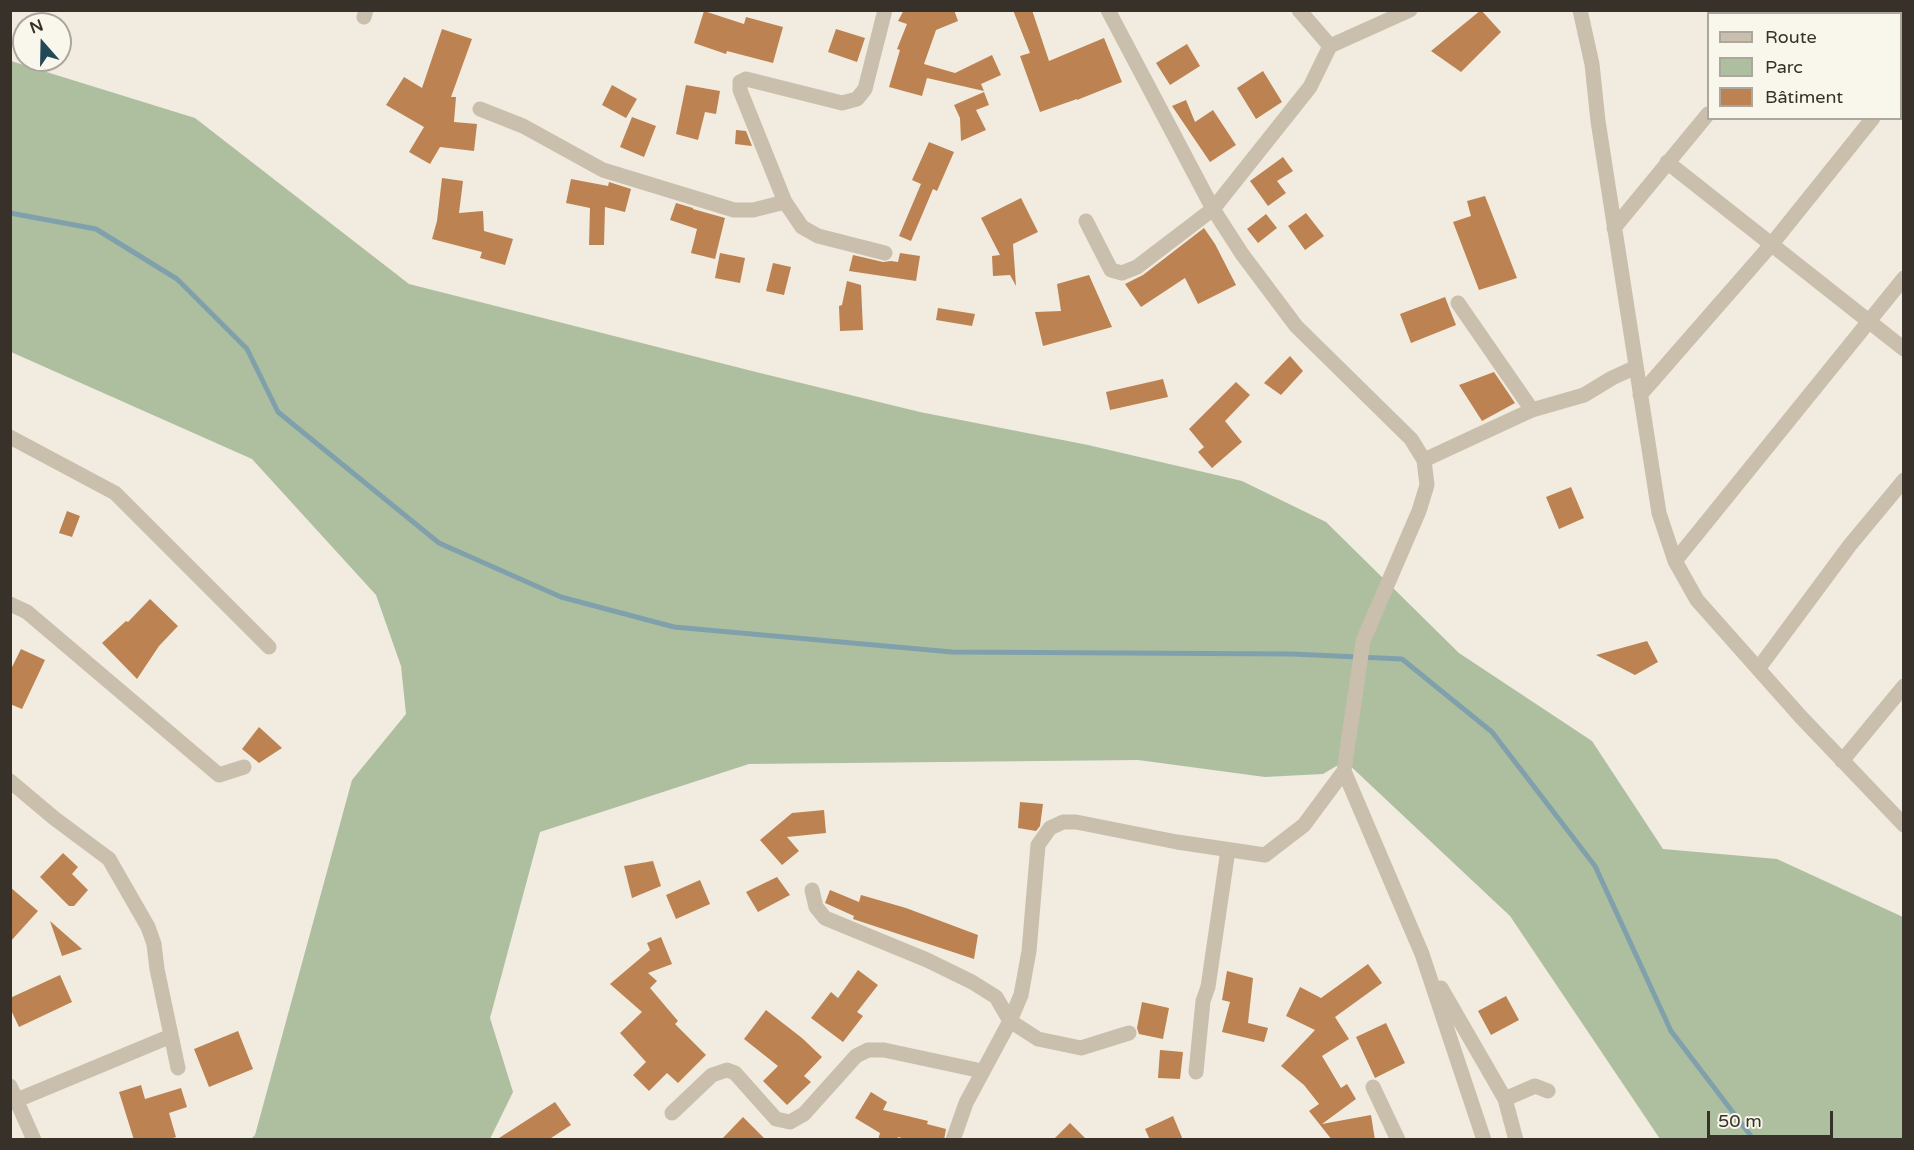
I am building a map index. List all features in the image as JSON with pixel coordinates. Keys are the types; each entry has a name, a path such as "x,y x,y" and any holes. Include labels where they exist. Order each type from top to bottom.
{"street":[{"path":"885,10 865,89 857,99 842,103 746,79 740,82 740,90 785,202 802,227 818,236 885,253"},
{"path":"953,1140 966,1103 1010,1021 1021,995 1027,961 1038,845 1050,828 1063,822 1076,822 1265,855 1304,825 1344,771 1363,641 1419,511 1427,485 1424,460 1411,439 1296,326 1242,254 1213,208 1108,10"},
{"path":"1299,10 1330,46"},
{"path":"1086,221 1111,270 1122,273 1137,267 1213,208 1310,87 1330,46 1410,10"},
{"path":"1580,10 1592,64 1598,121 1659,513 1674,561 1697,600 1758,669 1904,825"},
{"path":"480,109 523,126 603,170 734,210 753,210 785,202"},
{"path":"1614,228 1707,115"},
{"path":"1640,395 1771,245 1871,120"},
{"path":"1667,162 1904,349"},
{"path":"1674,561 1904,278"},
{"path":"1458,303 1532,410"},
{"path":"1424,460 1532,410 1584,395 1636,367"},
{"path":"10,437 115,493 269,647"},
{"path":"1758,669 1850,545 1904,480"},
{"path":"10,604 27,612 219,775 244,767"},
{"path":"1842,760 1904,686"},
{"path":"1344,771 1422,954 1484,1140"},
{"path":"10,781 54,818 109,859 151,935 178,1068"},
{"path":"1196,1072 1203,1001 1208,987 1228,850"},
{"path":"812,890 816,907 825,918 972,982 996,997 1010,1021 1038,1039 1080,1048 1129,1033"},
{"path":"1422,954 1505,1099 1516,1140"},
{"path":"34,1140 12,1096 171,1036"},
{"path":"672,1113 712,1075 727,1070 735,1073 776,1119 790,1122 804,1114 855,1056 868,1050 884,1050 982,1071"},
{"path":"1505,1099 1535,1086 1548,1091"},
{"path":"1372,1087 1398,1140"}],"green space":[{"path":"11,61 12,72 47,72 195,118 409,284 920,412 1088,445 1242,481 1326,522 1459,653 1592,741 1663,849 1777,859 1903,917 1903,1139 1660,1139 1510,916 1345,761 1323,774 1265,777 1138,760 749,764 540,832 490,1018 513,1092 490,1139 251,1139 255,1135 352,780 406,714 401,666 376,595 252,459 11,352"}],"building":[{"path":"904,10 954,10 958,21 936,30 924,64 955,73 992,55 1001,75 981,84 984,91 927,78 922,96 889,87 900,50 897,49 907,24 898,21"},
{"path":"1013,10 1032,10 1049,61 1104,38 1122,82 1040,112 1020,56 1030,53"},
{"path":"1481,10 1501,32 1461,72 1431,51"},
{"path":"704,11 744,24 746,17 783,27 773,63 727,51 726,54 694,43"},
{"path":"442,29 472,39 451,97 456,97 454,122 477,124 474,151 440,147 430,164 409,152 424,127 386,105 404,77 422,88"},
{"path":"836,29 865,38 857,62 828,52"},
{"path":"1187,44 1200,66 1170,85 1156,63"},
{"path":"1263,71 1282,102 1256,119 1237,88"},
{"path":"612,85 637,99 626,118 602,105"},
{"path":"686,85 720,91 716,114 705,112 698,140 676,134"},
{"path":"984,92 989,105 976,110 986,130 961,141 960,118 954,105"},
{"path":"1186,100 1195,122 1213,110 1236,145 1210,162 1172,106"},
{"path":"632,117 656,126 644,157 620,147"},
{"path":"736,130 746,131 752,146 735,144"},
{"path":"929,142 954,152 937,191 933,189 911,241 899,236 921,184 912,180"},
{"path":"1283,157 1293,171 1277,181 1286,193 1268,206 1250,181"},
{"path":"442,178 463,181 459,213 483,211 484,231 513,239 505,265 480,258 482,252 432,239 437,221"},
{"path":"571,179 608,186 609,182 631,189 625,212 605,207 604,245 589,245 590,208 566,203"},
{"path":"1485,196 1517,278 1479,290 1453,222 1471,216 1467,201"},
{"path":"1021,198 1038,232 1013,244 1016,286 1010,275 993,276 992,256 1000,255 981,218"},
{"path":"676,203 725,218 715,259 691,253 697,229 670,220"},
{"path":"1306,213 1324,236 1305,250 1288,226"},
{"path":"1266,214 1277,228 1258,243 1247,229"},
{"path":"1204,228 1236,285 1198,304 1185,278 1141,307 1125,284 1143,275"},
{"path":"720,253 745,258 740,283 715,278"},
{"path":"900,253 920,256 916,281 849,271 853,255 883,262 898,262"},
{"path":"773,263 791,267 784,295 766,291"},
{"path":"1089,275 1112,327 1043,346 1035,312 1061,311 1057,284"},
{"path":"847,281 861,285 863,330 840,331 839,306 842,305"},
{"path":"1445,297 1456,325 1411,343 1400,314"},
{"path":"938,308 975,314 972,326 936,320"},
{"path":"1290,356 1303,371 1281,395 1264,383"},
{"path":"1494,372 1515,403 1482,421 1459,385"},
{"path":"1163,379 1168,397 1110,410 1106,392"},
{"path":"1236,382 1250,395 1225,421 1242,442 1212,468 1198,452 1204,447 1189,429"},
{"path":"1571,487 1584,518 1559,529 1546,497"},
{"path":"67,511 80,516 72,537 59,533"},
{"path":"150,599 178,626 159,646 137,679 102,643 126,621 128,622"},
{"path":"1647,641 1658,662 1635,675 1596,655"},
{"path":"21,649 45,660 22,709 10,704 10,671"},
{"path":"259,727 282,748 259,763 242,749"},
{"path":"1020,802 1043,804 1040,826 1036,831 1018,828"},
{"path":"824,810 826,833 787,837 799,851 782,865 760,840 792,813"},
{"path":"63,853 78,867 72,874 88,890 74,906 69,906 40,877"},
{"path":"653,861 661,886 632,898 624,866"},
{"path":"777,877 790,895 758,912 746,892"},
{"path":"700,880 710,904 676,919 666,895"},
{"path":"10,887 38,911 10,942"},
{"path":"830,890 859,902 861,895 906,908 978,935 974,959 853,919 854,916 825,903"},
{"path":"50,921 82,949 62,956"},
{"path":"661,937 672,964 648,973 657,981 650,988 678,1021 675,1024 706,1055 678,1083 667,1073 649,1091 633,1075 646,1062 620,1033 642,1012 610,984 650,950 647,943"},
{"path":"1368,964 1382,983 1335,1017 1349,1039 1322,1056 1341,1088 1347,1084 1356,1099 1322,1124 1371,1115 1375,1140 1332,1140 1309,1111 1319,1104 1304,1085 1281,1066 1315,1030 1286,1016 1300,987 1321,998"},
{"path":"858,970 878,985 857,1012 863,1016 843,1042 811,1018 831,992 838,998"},
{"path":"1227,971 1253,978 1248,1023 1268,1028 1264,1042 1222,1032 1230,1002 1222,1000"},
{"path":"60,975 72,1002 19,1027 10,1008 10,998"},
{"path":"1506,996 1519,1020 1491,1035 1478,1011"},
{"path":"1142,1002 1169,1008 1163,1039 1139,1034 1137,1028"},
{"path":"766,1010 822,1057 804,1076 811,1082 787,1105 763,1081 778,1066 744,1039"},
{"path":"1386,1023 1405,1063 1375,1078 1356,1037"},
{"path":"238,1031 253,1069 209,1087 194,1049"},
{"path":"1160,1050 1183,1052 1180,1079 1158,1078"},
{"path":"141,1085 145,1099 181,1088 187,1107 169,1113 176,1137 168,1140 134,1140 119,1092"},
{"path":"871,1092 887,1102 883,1110 928,1121 927,1124 946,1129 944,1140 909,1140 898,1137 897,1140 878,1140 880,1133 855,1118"},
{"path":"555,1102 571,1125 548,1140 496,1140"},
{"path":"1173,1116 1183,1140 1150,1140 1145,1129"},
{"path":"743,1117 766,1140 721,1140"},
{"path":"1070,1123 1087,1140 1053,1140"}],"waterway":[{"path":"10,213 96,229 177,279 247,349 278,412 439,543 561,597 674,627 952,652 1292,654 1402,659 1492,732 1595,866 1671,1031 1754,1140"}]}
